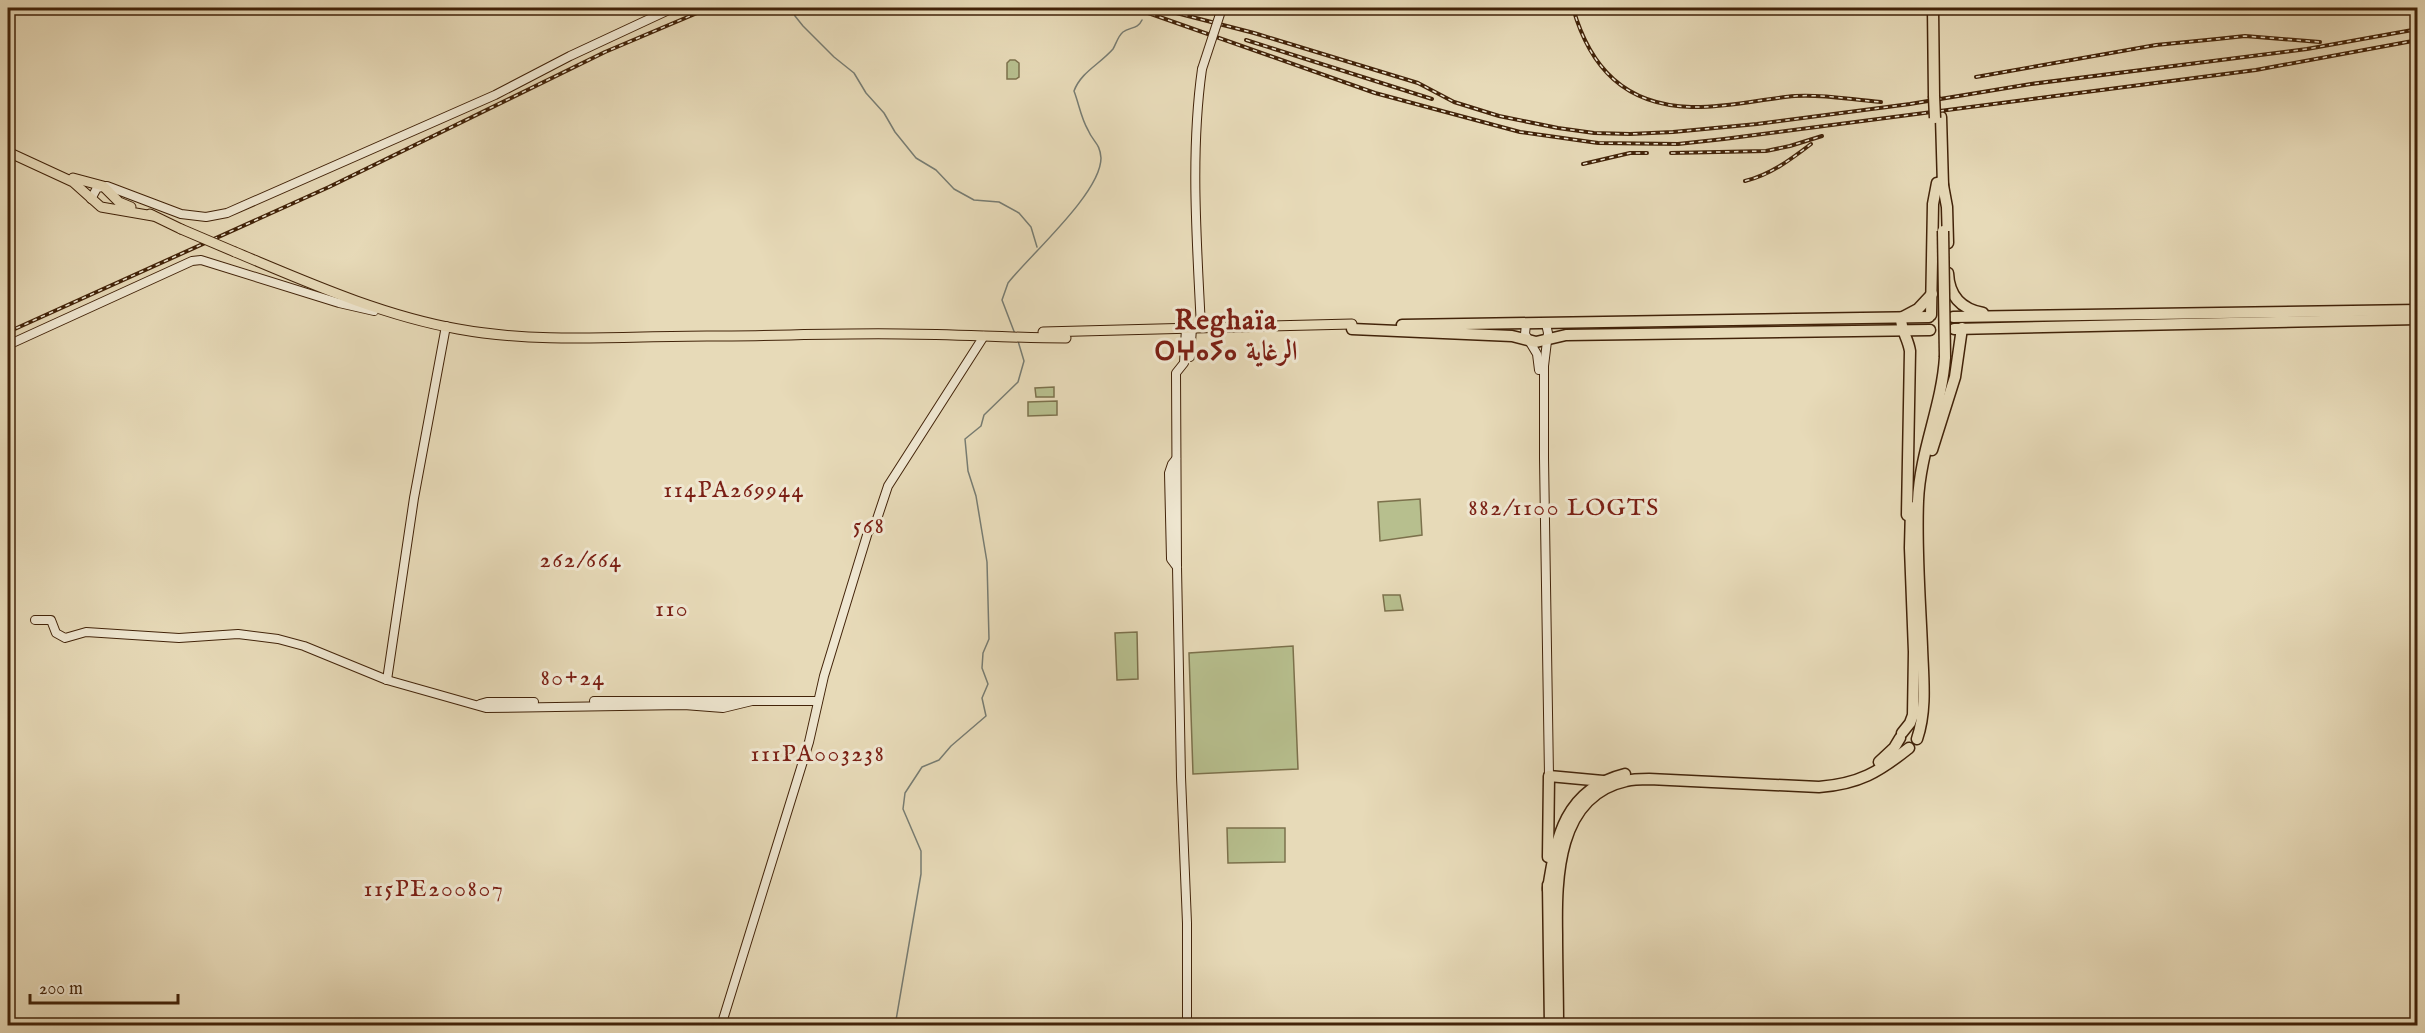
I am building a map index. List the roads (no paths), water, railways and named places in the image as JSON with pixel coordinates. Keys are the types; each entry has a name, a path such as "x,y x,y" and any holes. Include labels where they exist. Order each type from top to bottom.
{"highway":[{"path":"1548,889 1556,846 1568,814 1580,799 1603,781 1623,774 1642,772 1819,780 1839,778 1860,773 1876,765 1894,748 1910,723 1913,715 1914,652 1913,481 1941,356 1940,181 1933,8"},
{"path":"1937,96 1938,8"},
{"path":"1914,547 1926,474 1955,377 1955,322 1948,284 1947,207 1940,181"},
{"path":"1558,1026 1556,908 1558,869 1569,828 1592,798 1607,787 1626,781 1649,779 1819,787 1855,782 1872,775 1914,745 1917,739 1921,719 1923,679 1914,547 1906,504 1910,351 1913,340 1925,330 1930,316 1934,204 1940,181"},
{"path":"1948,284 1954,297 1965,308 2007,317 2418,310"},
{"path":"1900,318 1918,309 1932,294"},
{"path":"1352,326 1512,330 1526,324 1900,318 1930,316 1939,310 1955,322 1980,323 2418,319"},
{"path":"1980,323 2007,317"},
{"path":"1900,318 1901,330 1910,351"},
{"path":"1512,330 1536,342 1566,335 1901,330 1925,330 1944,336 1955,322"},
{"path":"1901,736 1910,731 1917,739"},
{"path":"1901,736 1901,744 1909,748"},
{"path":"1550,1026 1549,776 1603,781"}],"main road":[{"path":"8,152 78,185 91,199 104,208 153,216"},
{"path":"51,171 103,186 121,203 324,288 407,318 496,334 564,338 902,334 1005,336 1193,328 1352,326"}],"street":[{"path":"91,199 94,190 103,186 193,217 227,213 495,95 570,56 673,8"},
{"path":"1187,1026 1187,923 1181,777 1177,567 1171,559 1169,473 1176,459 1178,370 1186,353 1193,328 1197,231 1197,120 1202,69 1222,8"},
{"path":"104,208 120,194 129,195"},
{"path":"8,345 192,261 201,260 339,303 407,318"},
{"path":"1526,324 1525,334 1536,351 1539,361 1544,458"},
{"path":"1546,324 1548,339 1544,366 1544,458 1549,776"},
{"path":"387,680 408,532 446,326"},
{"path":"721,1026 809,742 818,700 868,532 876,525 888,486 984,336"},
{"path":"35,620 51,620 56,633 65,638 87,632 179,638 238,634 278,639 304,646 387,680 457,700 480,704 487,702 719,704 818,700"}],"waterway":[{"path":"793,8 795,16 803,26 854,73 866,93 884,113 895,132 916,158 936,170 954,189 974,200 999,202 1019,213 1031,227 1037,247"},
{"path":"1015,334 1002,300 1008,283 1077,206 1098,172 1101,158 1099,149 1082,116 1074,91 1086,73 1113,49 1121,34 1134,28 1142,20"},
{"path":"895,1026 921,874 921,851 903,809 905,793 922,767 939,760 951,746 986,716 982,698 988,684 982,668 983,653 989,639 987,562 976,496 968,471 965,439 981,426 984,415 1018,382 1024,361 1018,341"}],"railway":[{"path":"8,332 329,187 605,52 709,8"},
{"path":"1134,8 1375,93 1520,132 1598,143 1678,144 1724,139 2256,70 2418,40"},
{"path":"1157,8 1254,33 1418,83 1454,102 1499,116 1594,133 1630,134 1757,124 1910,104 2031,84 2307,49 2418,29"},
{"path":"1573,8 1580,29 1600,65 1629,91 1647,99 1668,105 1691,107 1806,96 1881,102"},
{"path":"1976,77 2156,45 2245,36 2320,42"},
{"path":"1246,40 1432,99"},
{"path":"1671,153 1766,151 1822,136"},
{"path":"1745,181 1771,171 1811,144"},
{"path":"1583,164 1630,153 1647,153"}],"district":[{"name":"Reghaïa ⵔⵖⴰⵢⴰ الرغاية","path":"1226,338"},
{"name":"114PA269944","path":"734,490"},
{"name":"882/1100 LOGTS","path":"1564,508"},
{"name":"568","path":"869,526"},
{"name":"262/664","path":"581,560"},
{"name":"110","path":"672,609"},
{"name":"80+24","path":"573,678"},
{"name":"111PA003238","path":"818,754"},
{"name":"115PE200807","path":"434,889"}]}
